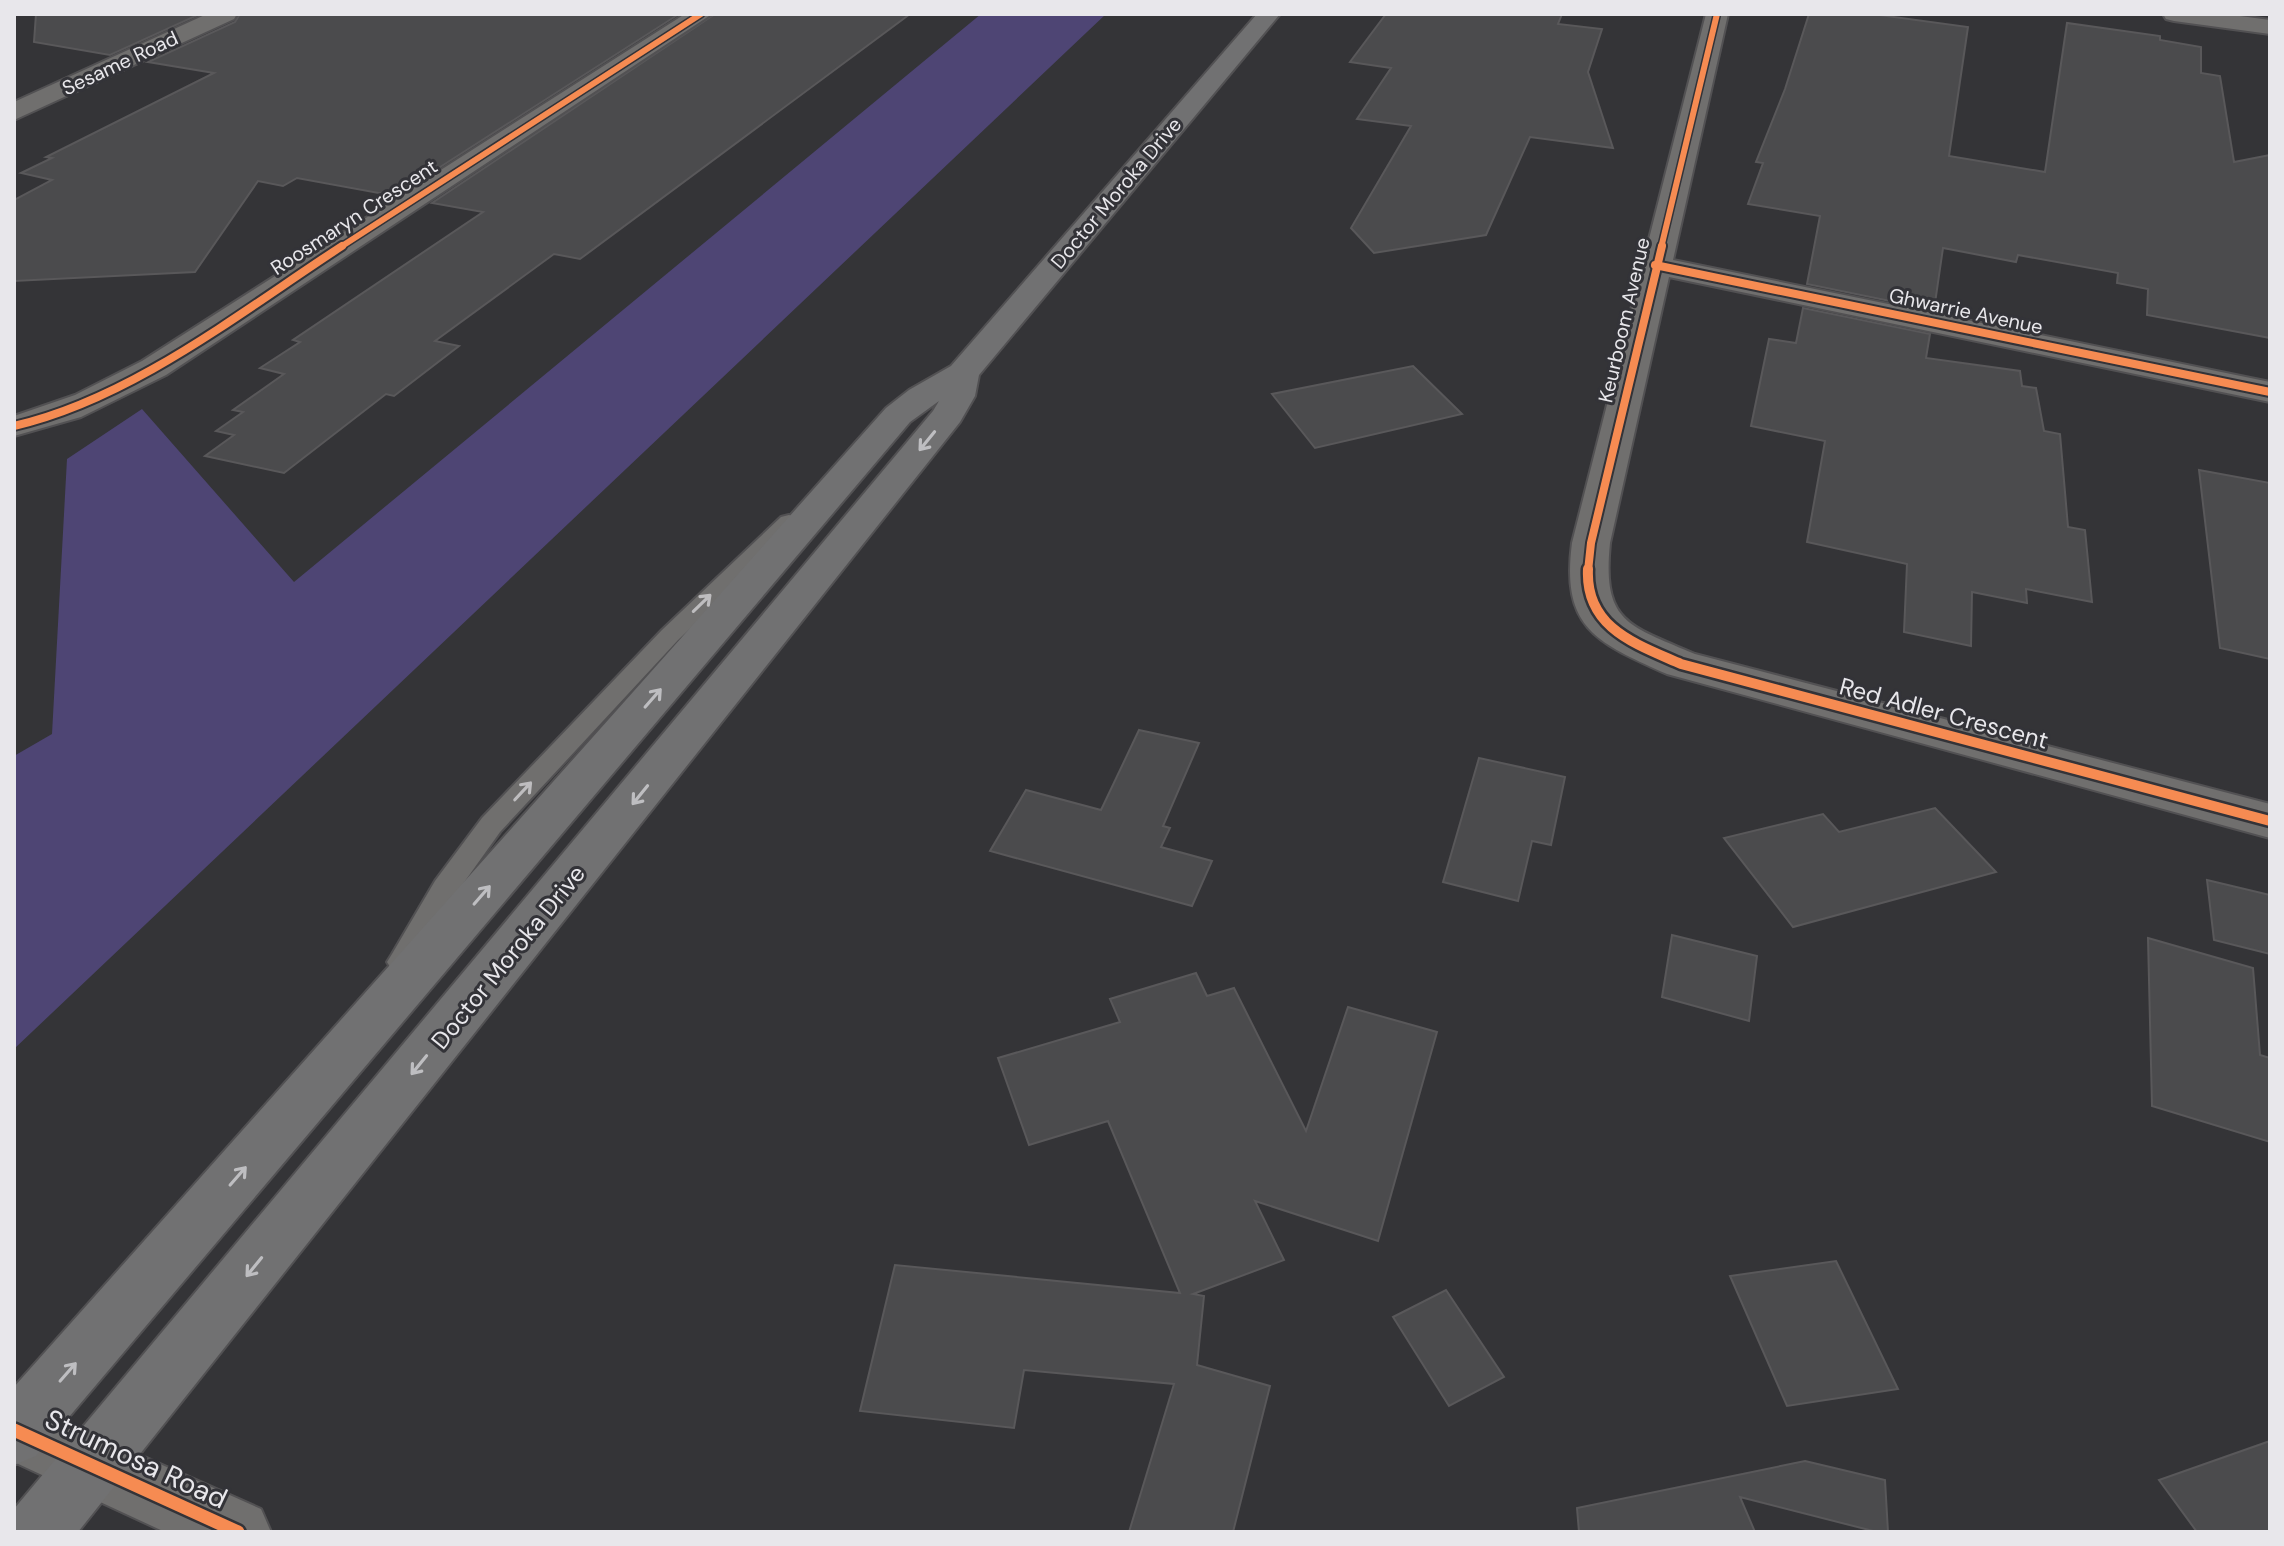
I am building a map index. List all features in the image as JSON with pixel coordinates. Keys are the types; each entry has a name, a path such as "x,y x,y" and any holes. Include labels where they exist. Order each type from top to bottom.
{"main road":[{"name":"Doctor Moroka Drive","path":"15,1432 898,415 921,397 963,373 1269,14"},
{"name":"Doctor Moroka Drive","path":"37,1532 941,424 958,396 963,373"}],"street":[{"name":"Sesame Road","path":"14,112 226,14"},
{"name":"Roosmaryn Crescent","path":"14,426 33,423 105,396 154,368 701,14"},
{"name":"Keurboom Avenue","path":"1614,627 1593,605 1587,577 1591,543 1717,14"},
{"path":"2174,14 2270,27"},
{"path":"26,83 62,90"},
{"name":"Ghwarrie Avenue","path":"1655,265 2270,392"},
{"name":"Red Adler Crescent","path":"1614,627 1641,646 1681,664 2270,821"},
{"name":"Strumosa Road","path":"15,1432 93,1463 238,1532"}],"shaded area":[{"path":"981,14 1106,14 14,1049 14,756 52,734 67,459 142,409 294,582"}],"building":[{"path":"36,14 200,14 110,55 34,42"},
{"path":"240,14 679,14 395,196 297,178 283,186 258,181 195,272 14,281 14,200 52,180 21,173 52,158 46,157 214,73 148,62 235,22"},
{"path":"715,14 910,14 580,259 554,254 435,341 459,346 394,396 386,394 284,473 205,456 234,435 216,431 243,412 233,410 284,374 260,368 300,342 293,340 483,212 432,203"},
{"path":"1386,14 1562,14 1558,24 1602,29 1588,72 1613,148 1530,137 1486,235 1374,253 1351,228 1411,126 1357,119 1391,68 1350,62"},
{"path":"1809,14 1872,14 1968,27 1949,156 2045,172 2067,23 2160,36 2160,40 2201,47 2201,73 2220,76 2234,162 2270,155 2270,338 2147,315 2148,289 2117,283 2118,273 2018,255 2016,262 1943,248 1934,310 1807,284 1820,216 1748,204 1763,163 1756,162 1785,89"},
{"path":"1803,308 1930,334 1926,358 2020,371 2022,386 2036,388 2044,431 2060,434 2068,527 2085,530 2092,602 2026,589 2027,603 1972,592 1971,646 1904,632 1907,564 1807,542 1825,441 1751,426 1769,339 1796,343"},
{"path":"1413,366 1462,414 1315,448 1272,394"},
{"path":"2199,470 2270,483 2270,659 2220,648"},
{"path":"1139,730 1199,743 1163,826 1170,828 1161,847 1212,861 1192,906 990,851 1026,790 1101,810"},
{"path":"1479,758 1565,777 1551,845 1532,841 1518,901 1443,882"},
{"path":"1935,808 1996,872 1793,927 1724,838 1823,814 1839,832"},
{"path":"2207,880 2270,895 2270,954 2214,940"},
{"path":"1672,935 1757,956 1749,1021 1662,997"},
{"path":"2148,938 2253,968 2260,1055 2270,1058 2270,1142 2152,1106"},
{"path":"1196,973 1207,996 1234,988 1306,1131 1348,1007 1437,1032 1378,1241 1255,1201 1284,1260 1193,1294 1204,1296 1197,1365 1270,1386 1233,1532 1129,1532 1174,1384 1024,1370 1014,1428 860,1411 895,1265 1180,1293 1108,1121 1029,1145 998,1058 1120,1022 1110,999"},
{"path":"1836,1261 1898,1389 1787,1406 1730,1276"},
{"path":"1446,1290 1504,1377 1449,1406 1393,1317"},
{"path":"2270,1441 2270,1532 2197,1532 2159,1480"},
{"path":"1805,1461 1885,1480 1888,1532 1877,1532 1740,1497 1755,1532 1579,1532 1577,1508"}],"cycle path":[{"path":"14,426 87,403 154,368 701,14"},
{"path":"1717,14 1591,543 1589,590 1600,616 1620,634 1681,664 2270,821"},
{"path":"1655,265 2270,392"},
{"path":"14,1430 238,1532"}]}
